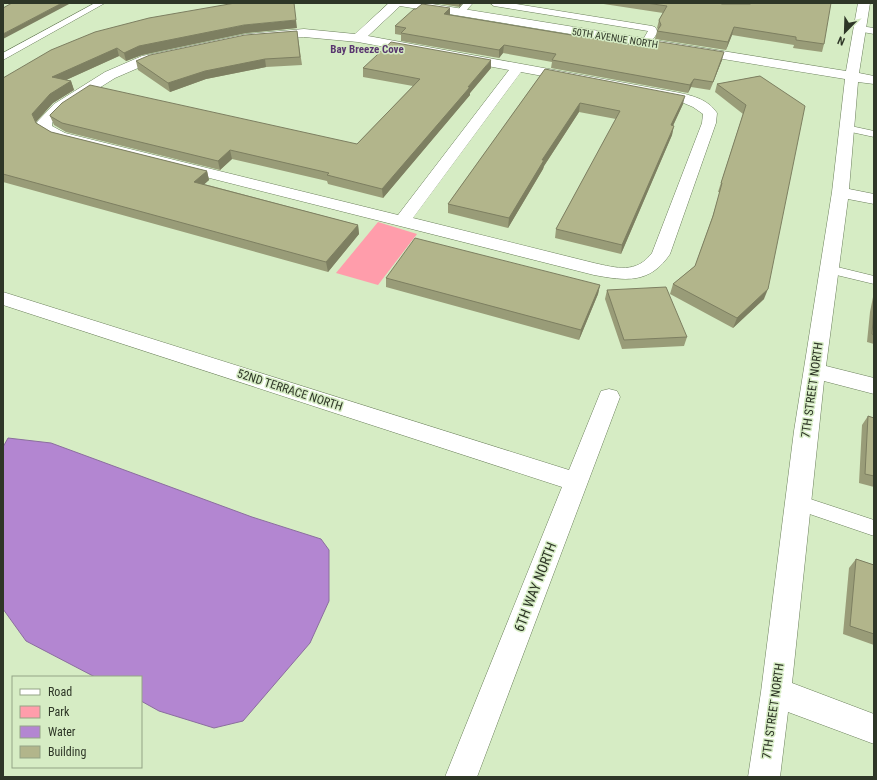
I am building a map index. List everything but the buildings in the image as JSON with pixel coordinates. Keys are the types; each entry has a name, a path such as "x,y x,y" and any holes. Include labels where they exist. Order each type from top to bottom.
{"street":[{"path":"358,38 396,3"},
{"name":"50TH AVENUE NORTH","path":"404,3 874,80"},
{"name":"7TH STREET NORTH","path":"764,777 776,692 806,431 816,370 840,192 852,76 867,30 864,3"},
{"path":"279,34 323,34 358,38 518,67 675,96 702,105 710,113 709,123 661,254 656,262 650,267 640,272 628,274 614,273 60,136 45,128 44,122 59,107 110,75 128,66 207,45 279,34"},
{"path":"403,220 518,67"},
{"path":"840,192 874,199"},
{"name":"52ND TERRACE NORTH","path":"3,298 576,482"},
{"path":"816,370 874,386"},
{"name":"6TH WAY NORTH","path":"461,777 609,397"},
{"path":"776,692 874,729"}],"lane":[{"path":"3,57 102,3"},
{"path":"460,12 469,3"},
{"path":"494,3 652,29 653,32 646,43"},
{"path":"546,26 557,13"},
{"path":"846,128 874,134"},
{"path":"829,269 874,280"},
{"path":"798,504 874,528"}],"green space":[{"path":"378,222 417,234 378,285 336,273"}],"water":[{"path":"8,438 51,443 252,517 321,539 329,550 329,601 310,643 243,721 214,728 159,711 142,702 142,676 93,676 26,641 3,609 3,447"}],"district":[{"name":"Bay Breeze Cove","path":"367,49"}]}
